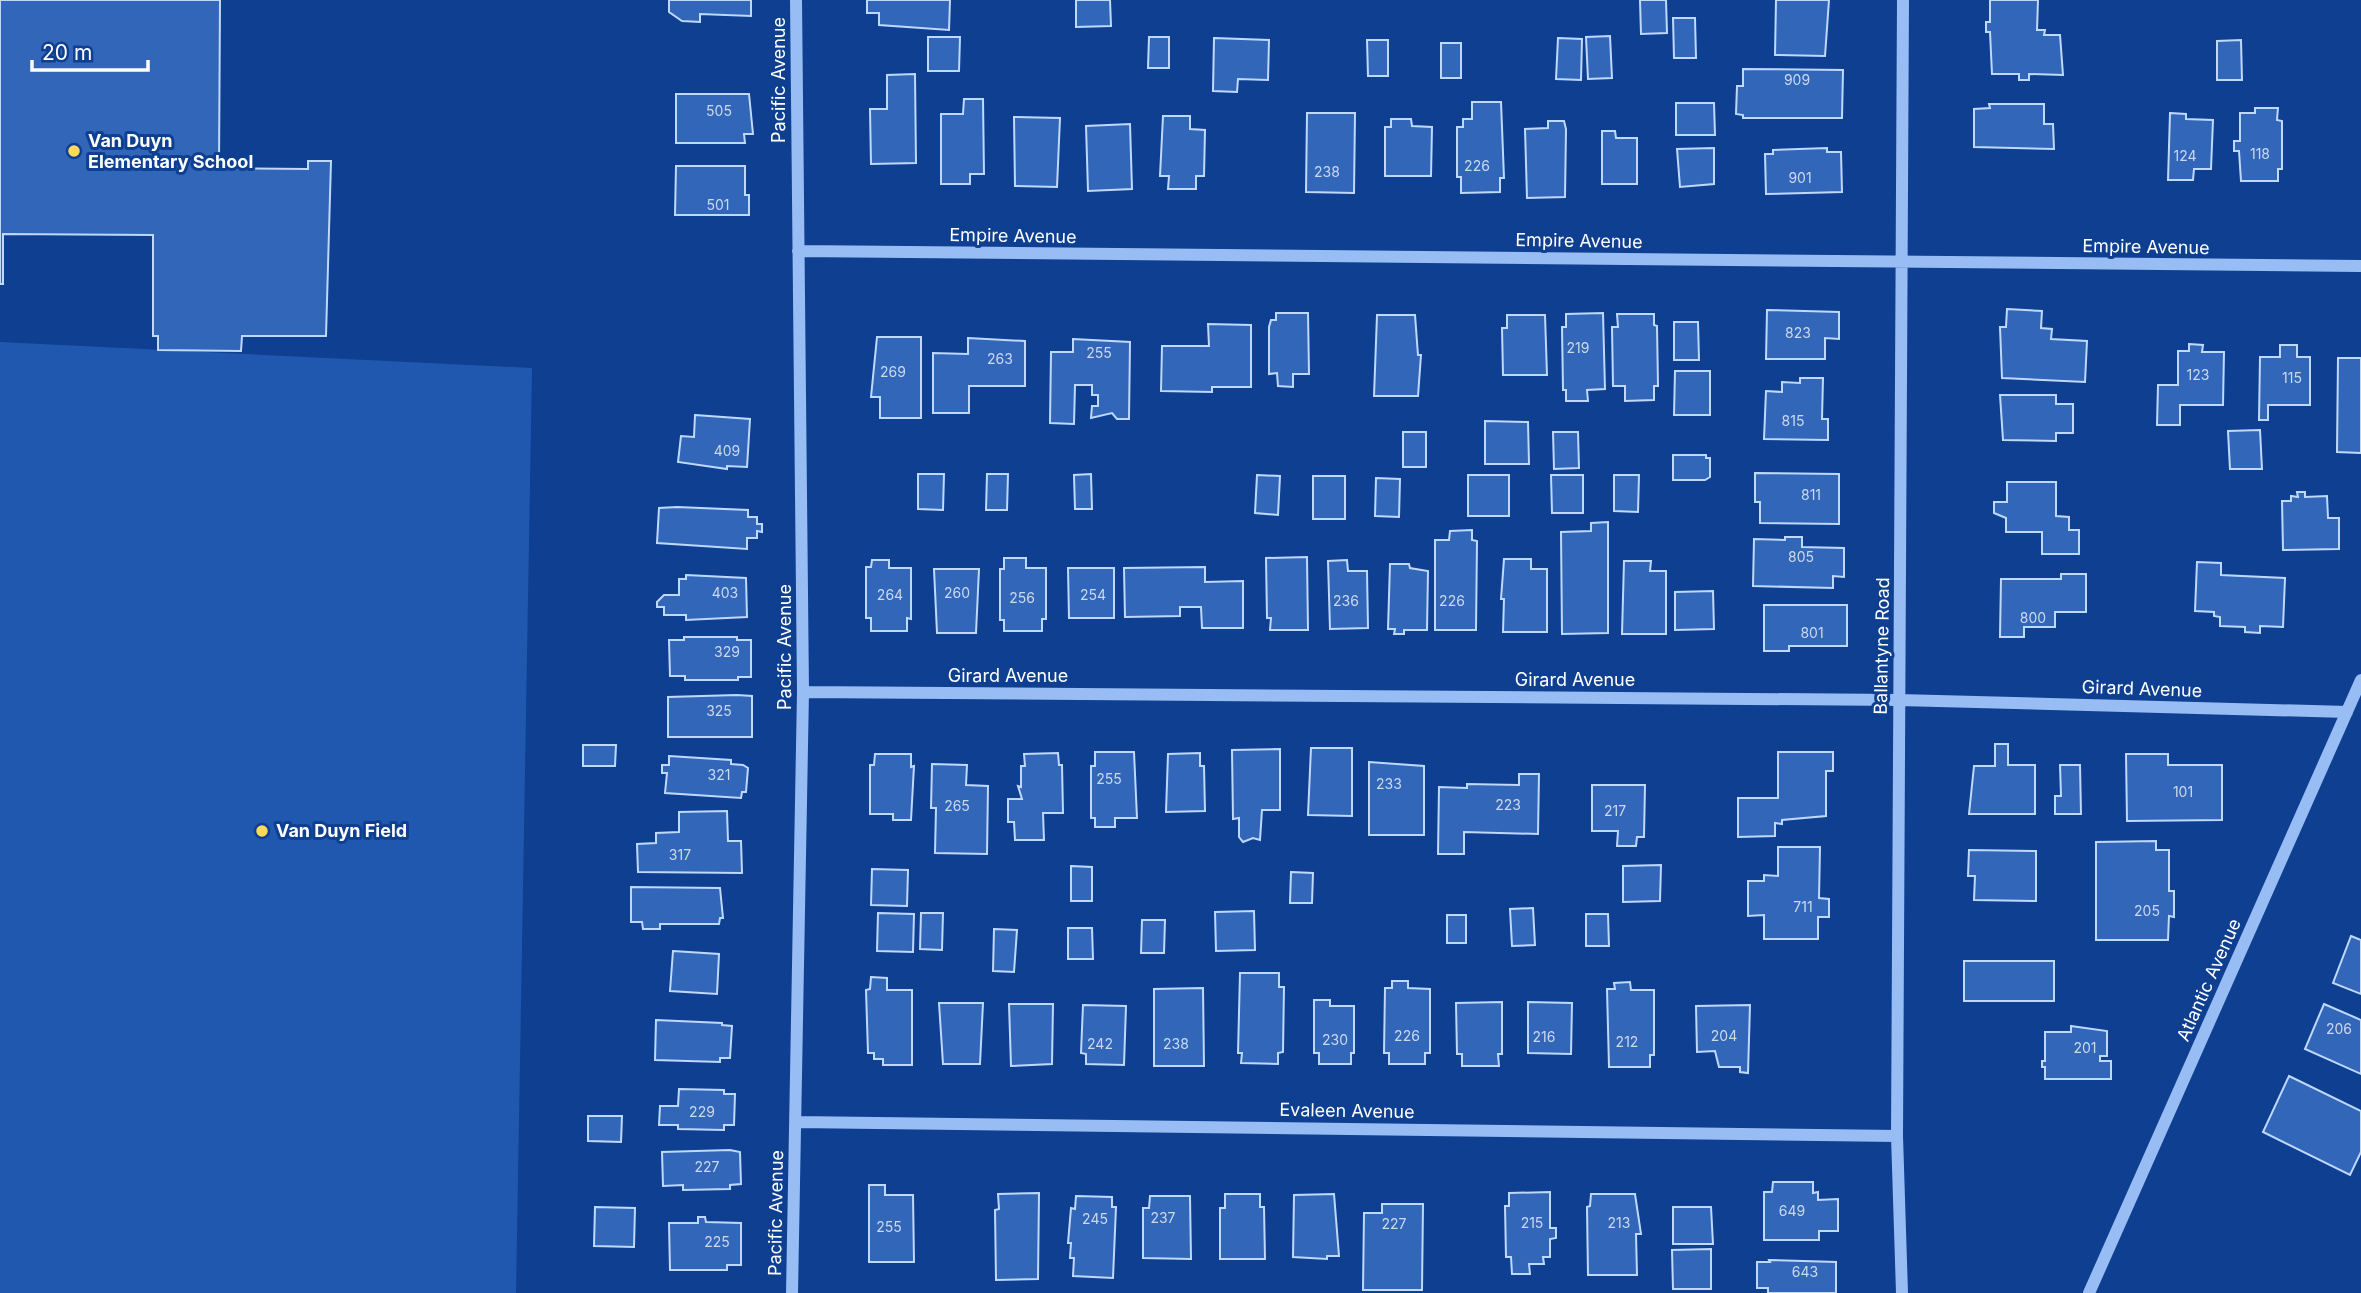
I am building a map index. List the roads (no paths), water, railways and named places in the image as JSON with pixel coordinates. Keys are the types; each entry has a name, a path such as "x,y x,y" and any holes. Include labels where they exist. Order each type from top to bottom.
{"street":[{"name":"Pacific Avenue","path":"792,1293 803,692 796,0"},
{"name":"Ballantyne Road","path":"1902,1293 1897,1136 1903,0"},
{"name":"Empire Avenue","path":"798,251 2361,266"},
{"name":"Atlantic Avenue","path":"2089,1293 2361,680"},
{"name":"Girard Avenue","path":"803,692 1899,700 2347,712"},
{"name":"Evaleen Avenue","path":"796,1122 1897,1136"}],"place":[{"name":"Van Duyn Elementary School","path":"74,151"},
{"name":"Van Duyn Field","path":"262,831"}]}
